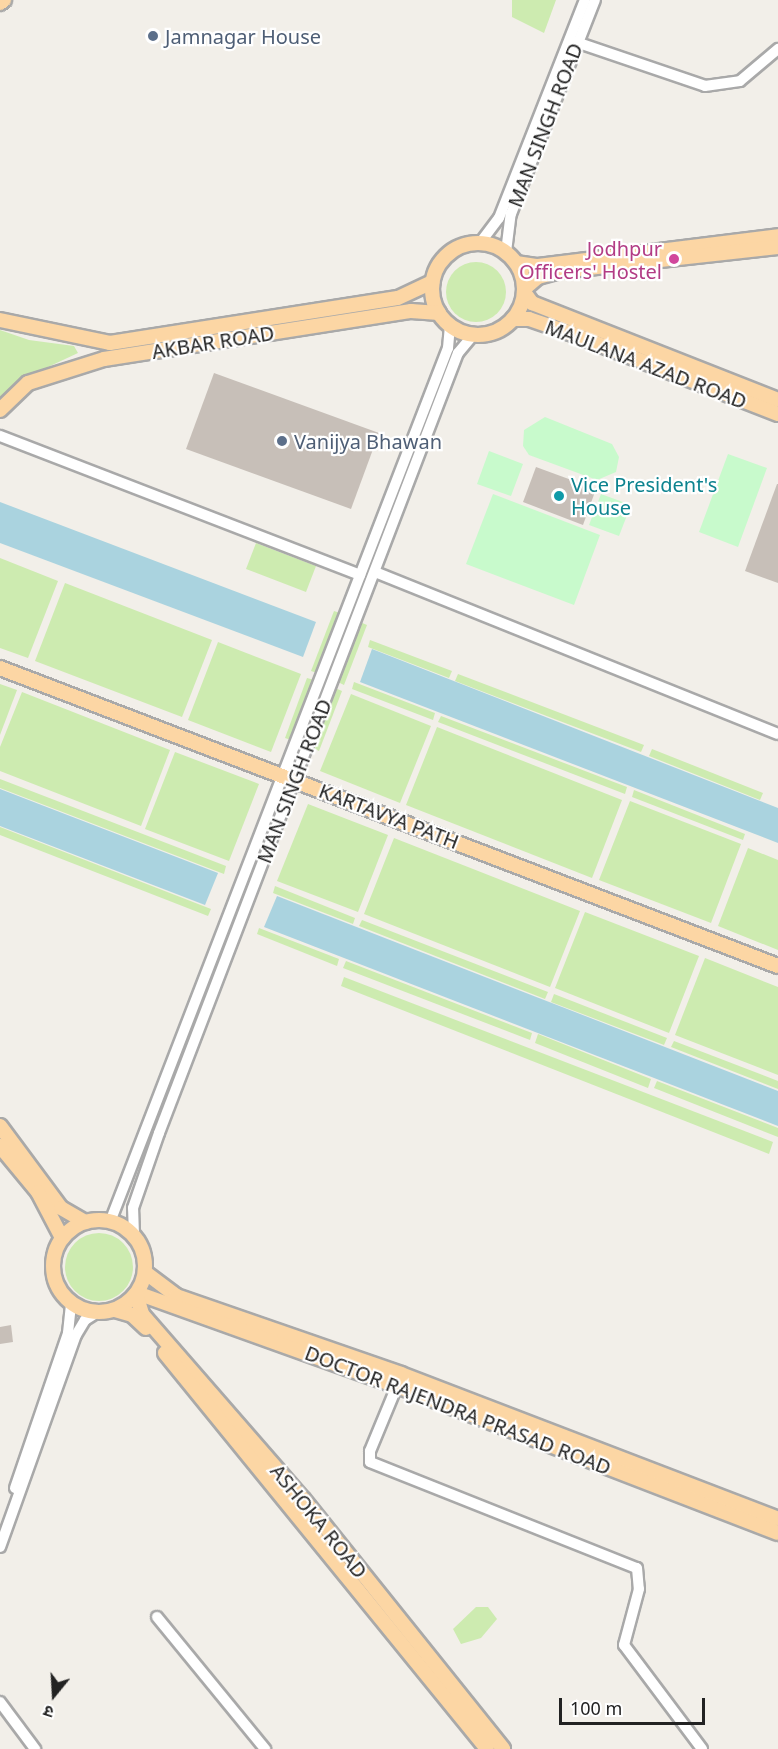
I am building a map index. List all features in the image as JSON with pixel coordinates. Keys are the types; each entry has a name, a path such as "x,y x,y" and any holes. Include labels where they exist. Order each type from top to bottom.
{"main road":[{"path":"0,3 4,0"},
{"path":"516,263 538,266 778,236"},
{"path":"524,290 516,263 506,252 482,243 460,247 444,258 433,282 439,313 450,324 474,334 495,331 513,320 524,290 538,277 561,271 778,247"},
{"name":"AKBAR ROAD","path":"0,320 110,343 398,298 433,282"},
{"name":"MAULANA AZAD ROAD","path":"524,290 532,303 778,400"},
{"name":"AKBAR ROAD","path":"0,410 28,383 93,362 411,310 439,313"},
{"name":"MAULANA AZAD ROAD","path":"513,320 529,319 570,333 778,414"},
{"path":"90,340 93,362"},
{"name":"KARTAVYA PATH","path":"0,668 778,966"},
{"path":"0,1126 61,1208 85,1222 110,1222 134,1235 145,1257 146,1273 137,1293 115,1310 98,1312 71,1303 55,1281 52,1268 62,1238 85,1222"},
{"path":"0,1146 44,1201 62,1238"},
{"name":"DOCTOR RAJENDRA PRASAD ROAD","path":"146,1273 176,1296 778,1520"},
{"name":"DOCTOR RAJENDRA PRASAD ROAD","path":"137,1293 399,1380 778,1533"},
{"name":"ASHOKA ROAD","path":"137,1293 142,1314 303,1499 503,1749"},
{"name":"ASHOKA ROAD","path":"115,1310 145,1326 487,1749"}],"street":[{"name":"MAN SINGH ROAD","path":"482,243 500,218 585,0"},
{"name":"MAN SINGH ROAD","path":"506,252 511,214 576,42 595,0"},
{"path":"576,42 705,86 740,81 778,49"},
{"name":"MAN SINGH ROAD","path":"134,1235 130,1221 141,1183 360,576 448,348 450,324"},
{"name":"MAN SINGH ROAD","path":"110,1222 288,777 375,572 458,353 474,334"},
{"path":"0,436 360,576"},
{"path":"375,572 778,734"},
{"path":"0,1528 68,1334 71,1303"},
{"path":"0,1547 76,1335 85,1320 98,1312"},
{"path":"399,1380 370,1451 370,1462 637,1568 639,1589 624,1646 702,1749"},
{"path":"157,1617 265,1749"},
{"path":"0,1702 35,1749"}],"green space":[{"path":"512,0 556,0 544,33 512,17"},
{"path":"470,262 482,262 493,267 501,275 506,292 504,304 493,317 482,322 470,322 459,317 451,309 446,298 446,286 451,275 459,267"},
{"path":"0,330 29,340 74,346 78,353 18,381 0,398"},
{"path":"545,417 612,444 619,457 616,472 597,480 529,455 523,446 524,430"},
{"path":"489,451 523,464 511,496 477,484"},
{"path":"728,454 767,468 738,547 699,532"},
{"path":"493,494 600,535 574,605 466,564"},
{"path":"601,494 631,505 619,536 589,525"},
{"path":"256,543 316,566 306,592 246,569"},
{"path":"0,558 58,581 28,658 0,648"},
{"path":"65,583 212,640 182,717 35,661"},
{"path":"334,611 340,613 317,673 311,671"},
{"path":"360,622 367,625 344,685 338,682"},
{"path":"370,640 452,671 449,678 368,647"},
{"path":"218,642 301,674 271,752 188,720"},
{"path":"458,674 644,745 641,752 455,681"},
{"path":"307,678 314,680 291,740 285,738"},
{"path":"354,682 435,713 433,720 352,689"},
{"path":"0,684 17,690 0,735"},
{"path":"335,688 342,691 319,751 313,748"},
{"path":"22,692 170,750 141,826 0,771 0,747"},
{"path":"351,694 431,726 400,803 320,771"},
{"path":"441,716 627,787 625,794 438,722"},
{"path":"437,727 622,800 592,878 406,805"},
{"path":"652,749 763,793 760,800 649,756"},
{"path":"175,752 259,784 229,861 145,829"},
{"path":"0,779 226,866 224,874 0,788"},
{"path":"634,790 745,834 743,840 632,797"},
{"path":"630,801 741,844 711,923 599,880"},
{"path":"308,804 388,835 358,912 277,881"},
{"path":"0,827 211,909 208,916 0,835"},
{"path":"394,838 580,911 550,987 364,914"},
{"path":"748,848 778,860 778,950 718,926"},
{"path":"275,886 355,918 353,924 273,893"},
{"path":"585,912 699,956 669,1033 555,988"},
{"path":"362,920 548,992 545,999 359,926"},
{"path":"259,928 339,959 337,966 257,934"},
{"path":"705,958 778,987 778,1075 675,1035"},
{"path":"346,961 532,1033 530,1040 343,968"},
{"path":"344,977 773,1142 769,1154 341,986"},
{"path":"554,994 667,1038 664,1045 551,1002"},
{"path":"538,1034 651,1079 648,1088 535,1043"},
{"path":"674,1041 778,1081 778,1089 671,1047"},
{"path":"657,1081 778,1128 778,1137 654,1088"},
{"path":"92,1233 106,1233 118,1238 128,1248 133,1267 128,1286 118,1296 106,1301 92,1301 80,1296 70,1286 65,1274 65,1260 70,1248 80,1238"},
{"path":"476,1607 488,1607 497,1619 481,1638 461,1644 453,1629"}],"water":[{"path":"0,502 316,622 303,657 0,543"},
{"path":"372,649 778,808 778,843 360,682"},
{"path":"0,789 218,873 205,905 0,826"},
{"path":"277,896 778,1091 778,1126 264,927"}],"building":[{"name":"Vanijya Bhawan","path":"214,373 379,433 351,509 186,449"},
{"name":"Vice President's House","path":"536,467 596,489 583,525 523,502"},
{"path":"778,484 778,583 745,571"},
{"path":"11,1325 13,1342 0,1344 0,1327"}],"place":[{"name":"Jamnagar House","path":"153,36"},
{"name":"Jodhpur Officers' Hostel","path":"674,259"},
{"name":"Vanijya Bhawan","path":"282,441"},
{"name":"Vice President's House","path":"559,496"}]}
